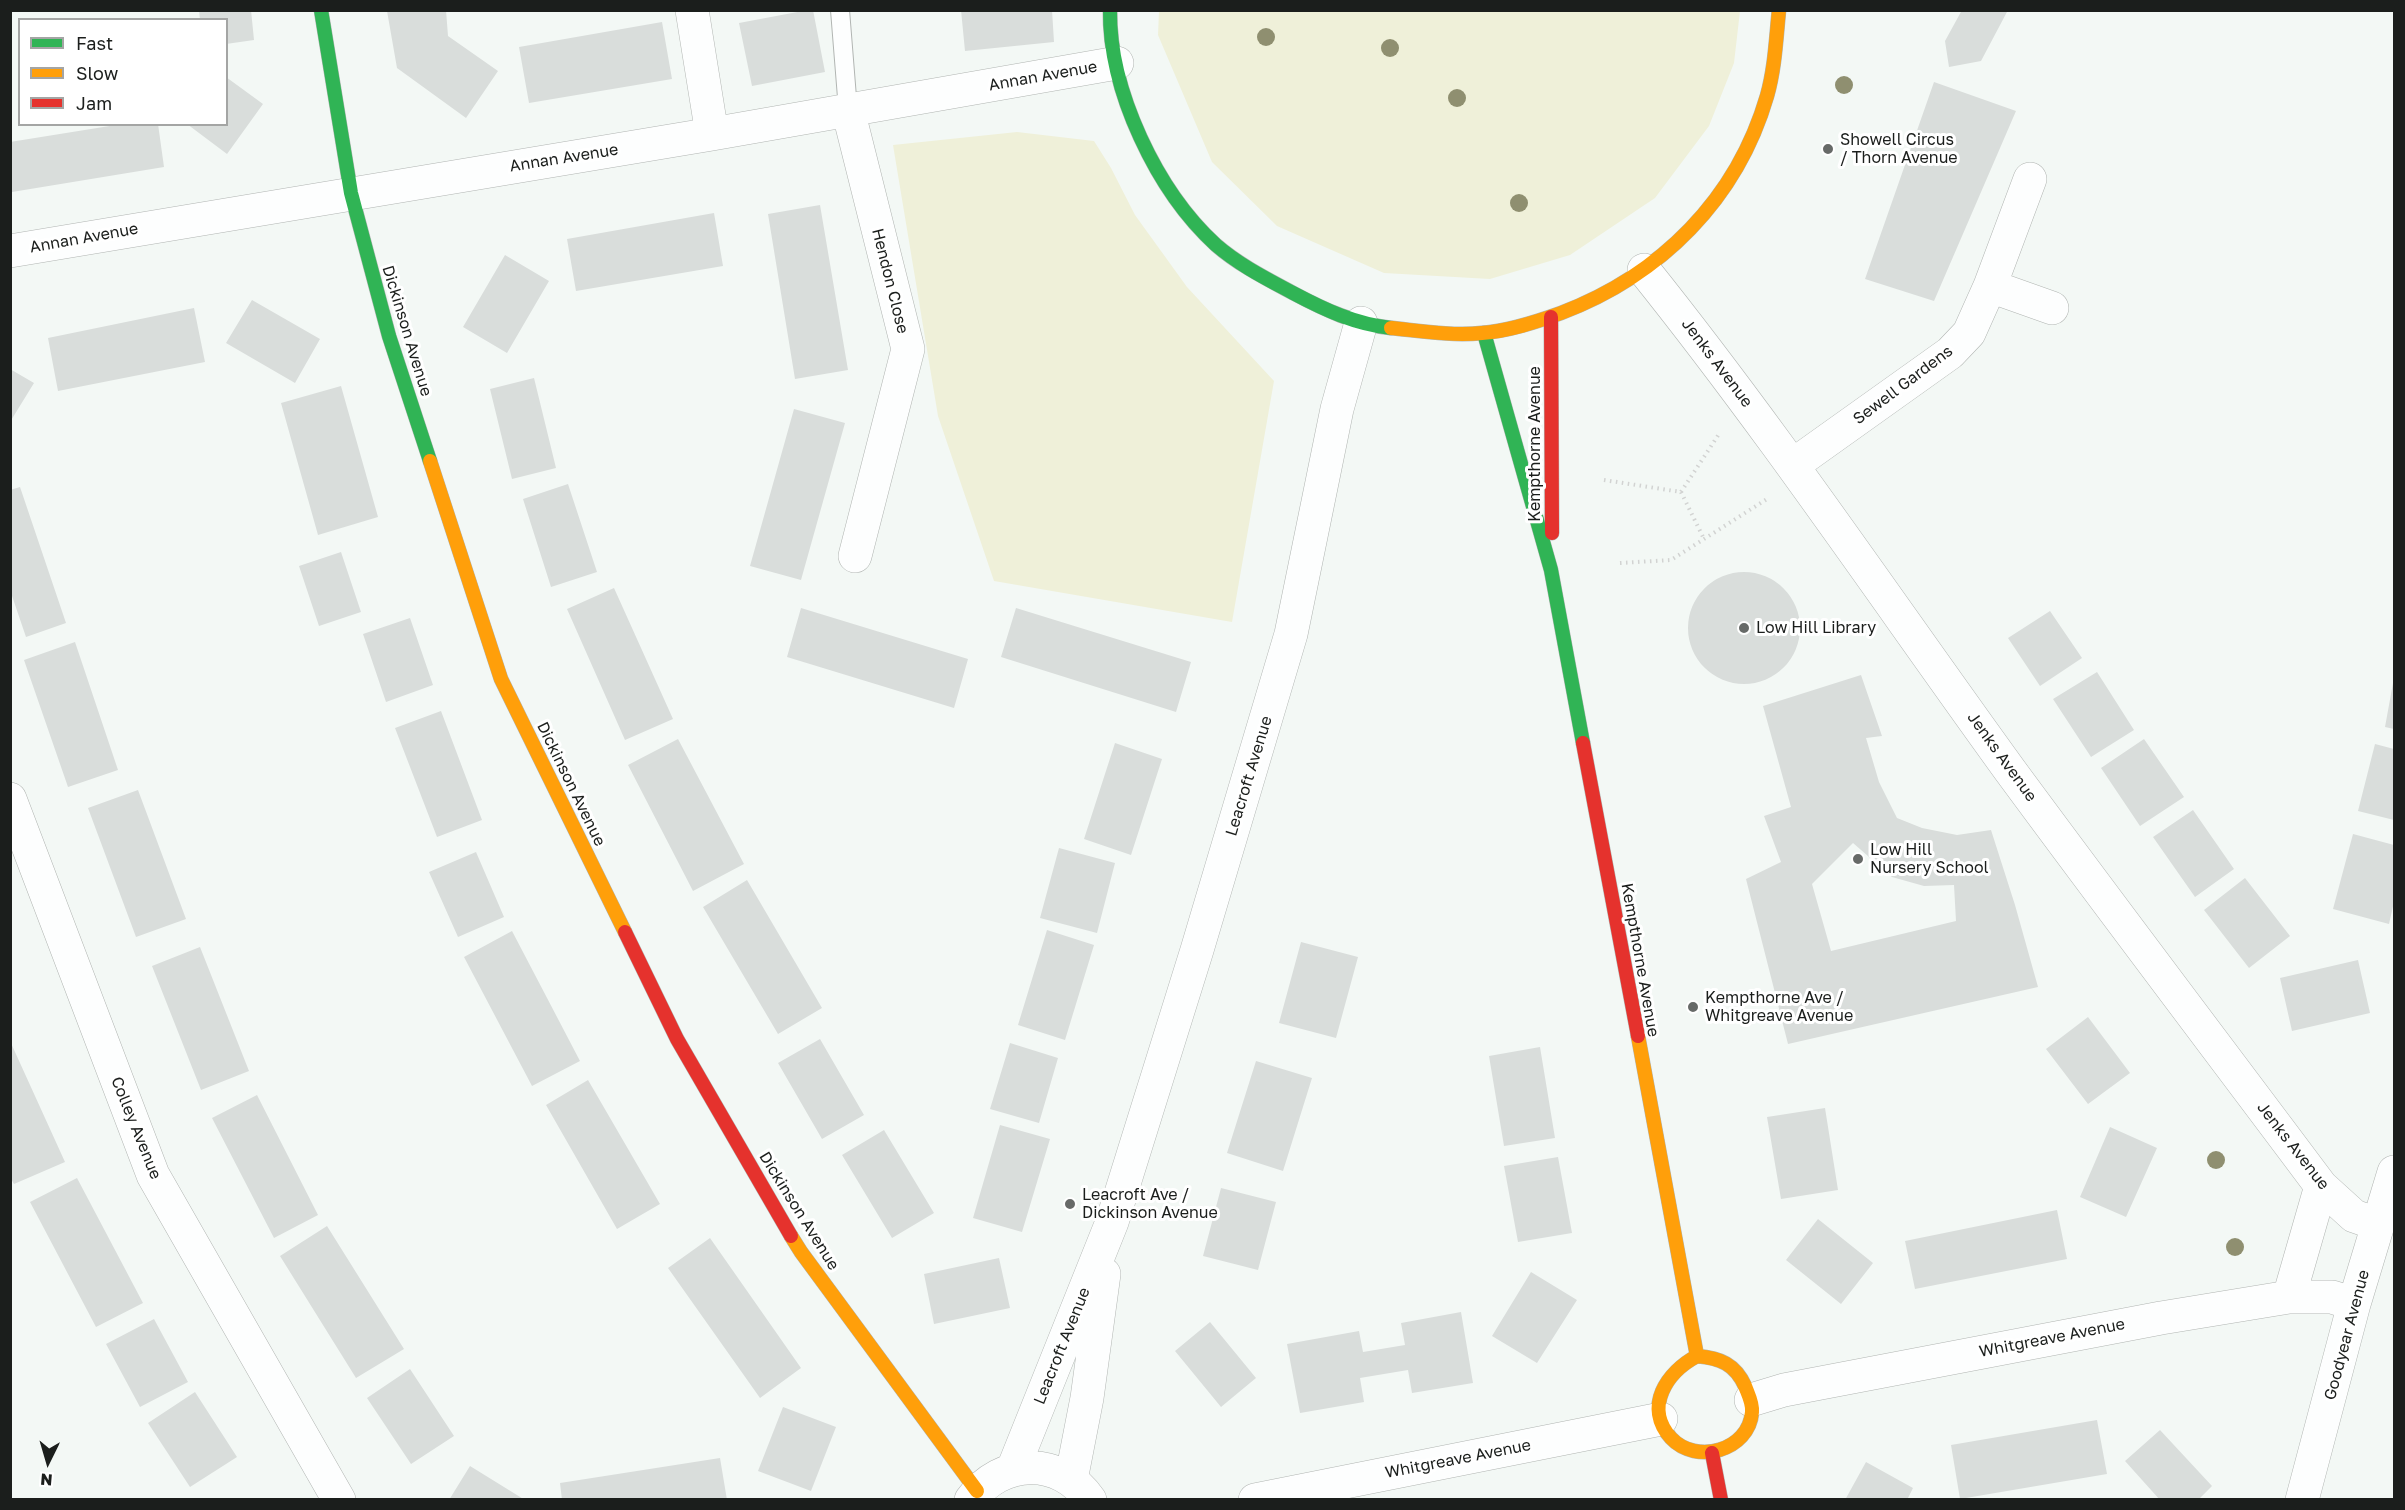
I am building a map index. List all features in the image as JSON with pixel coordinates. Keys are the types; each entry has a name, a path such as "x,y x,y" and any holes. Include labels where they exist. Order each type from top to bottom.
{"street":[{"name":"Dickinson Avenue","path":"321,10 351,193 389,336 501,679 677,1038 801,1252 974,1495"},
{"path":"692,10 712,134"},
{"path":"1110,10 1117,63 1132,116 1148,155 1170,190 1210,239 1251,270 1302,298 1361,323 1429,332 1484,333 1551,317 1594,299 1644,270 1678,243 1703,218 1721,193 1744,151 1764,106 1774,59 1779,10"},
{"name":"Annan Avenue","path":"10,251 712,134 1117,63"},
{"name":"Hendon Close","path":"848,110 908,349 855,556"},
{"name":"Sewell Gardens","path":"1792,465 1950,353 1969,333 1990,286 2030,179"},
{"name":"Jenks Avenue","path":"1644,270 1699,339 2009,768 2321,1186 2354,1216 2377,1224"},
{"path":"1990,286 2052,308"},
{"name":"Kempthorne Avenue","path":"1551,317 1551,570"},
{"name":"Leacroft Avenue","path":"1013,1470 1112,1222 1197,950 1291,634 1337,409 1361,323"},
{"name":"Kempthorne Avenue","path":"1484,333 1551,570 1697,1356"},
{"name":"Colley Avenue","path":"10,799 153,1175 339,1500"},
{"name":"Goodyear Avenue","path":"2302,1500 2354,1304 2394,1172"},
{"path":"2289,1297 2321,1186"},
{"name":"Leacroft Avenue","path":"1081,1490 1087,1398 1112,1222"},
{"name":"Whitgreave Avenue","path":"1751,1400 1784,1390 2111,1327 2289,1297 2332,1297 2354,1304"},
{"path":"1697,1356 1725,1360 1734,1366 1751,1400 1752,1416 1743,1434 1732,1444 1702,1455 1679,1447 1665,1431 1660,1419 1659,1405 1661,1389 1674,1368 1697,1356"},
{"name":"Whitgreave Avenue","path":"1255,1500 1660,1419"},
{"path":"1712,1453 1721,1500"},
{"path":"974,1495 998,1474 1031,1467 1048,1469 1081,1490"}],"lane":[{"path":"840,10 848,110"}],"path":[{"path":"1681,492 1719,434"},
{"path":"1605,480 1681,492"},
{"path":"1681,492 1704,539"},
{"path":"1620,563 1671,560 1767,499"}],"green space":[{"path":"1159,10 1740,11 1734,63 1709,126 1655,198 1570,255 1490,279 1384,273 1277,226 1212,162 1158,35"},
{"path":"1017,132 1094,141 1135,215 1187,287 1274,381 1232,622 994,581 938,416 893,145"}],"building":[{"path":"199,10 251,10 254,40 228,44 228,18 200,18"},
{"path":"446,10 448,36 498,71 466,118 397,68 387,11"},
{"path":"813,10 825,72 752,86 739,23"},
{"path":"961,10 1052,10 1054,42 965,51"},
{"path":"1962,10 2008,10 1981,61 1949,67 1945,41"},
{"path":"662,22 672,79 529,103 519,47"},
{"path":"228,78 263,104 227,154 190,126 228,126"},
{"path":"1934,82 2016,111 1934,301 1865,279"},
{"path":"110,126 158,126 164,167 12,192 10,142"},
{"path":"820,205 848,370 795,379 768,214"},
{"path":"714,213 723,266 576,291 567,239"},
{"path":"505,255 549,281 507,353 463,327"},
{"path":"252,300 320,339 295,383 226,343"},
{"path":"194,308 205,362 58,391 48,338"},
{"path":"10,369 34,383 10,422"},
{"path":"534,378 556,468 512,479 490,389"},
{"path":"341,386 378,517 318,535 281,403"},
{"path":"794,409 845,423 801,580 750,566"},
{"path":"568,484 597,572 551,587 523,499"},
{"path":"20,487 66,623 26,637 10,590 10,490"},
{"path":"341,552 361,612 319,626 299,566"},
{"name":"Low Hill Library","path":"1744,572 1766,576 1784,588 1796,606 1800,628 1796,650 1784,668 1766,680 1744,684 1722,680 1704,668 1692,650 1688,628 1692,606 1704,588 1722,576"},
{"path":"614,588 673,719 625,740 567,609"},
{"path":"801,608 968,659 954,708 787,657"},
{"path":"1016,608 1191,662 1176,712 1001,657"},
{"path":"2050,611 2082,658 2040,686 2008,638"},
{"path":"410,618 433,685 386,702 363,634"},
{"path":"75,642 118,770 68,787 24,660"},
{"path":"2097,672 2134,730 2091,757 2053,699"},
{"path":"1861,675 1882,736 1866,738 1879,782 1897,818 1922,828 1957,835 1991,830 2038,987 1788,1044 1746,879 1781,862 1764,816 1791,807 1763,706","holes":["1853,843 1892,877 1924,886 1954,885 1956,921 1831,951 1812,884"]},
{"path":"2394,683 2394,729 2385,727"},
{"path":"441,711 482,820 437,837 395,728"},
{"path":"678,739 744,864 693,891 628,765"},
{"path":"2144,739 2184,797 2140,826 2101,768"},
{"path":"1115,743 1162,759 1131,855 1084,839"},
{"path":"2375,744 2394,749 2394,820 2358,811"},
{"path":"138,790 186,919 136,937 88,808"},
{"path":"2193,810 2234,869 2195,897 2153,837"},
{"path":"2353,834 2394,845 2394,902 2389,924 2333,909"},
{"path":"1059,848 1115,863 1097,933 1040,918"},
{"path":"476,852 504,917 458,937 429,872"},
{"path":"2245,878 2290,936 2249,968 2204,910"},
{"path":"747,880 822,1008 778,1034 703,907"},
{"path":"1047,930 1094,945 1065,1040 1018,1025"},
{"path":"512,931 580,1061 532,1086 464,957"},
{"path":"1301,942 1358,957 1336,1038 1279,1023"},
{"path":"200,947 249,1071 201,1090 152,966"},
{"path":"2358,960 2370,1013 2292,1031 2280,978"},
{"path":"2088,1017 2130,1073 2088,1104 2046,1049"},
{"path":"820,1039 864,1115 822,1139 778,1063"},
{"path":"10,1041 65,1162 14,1184 10,1177"},
{"path":"1010,1043 1058,1058 1039,1123 990,1109"},
{"path":"1540,1047 1555,1138 1504,1146 1489,1056"},
{"path":"1256,1061 1312,1078 1283,1171 1227,1153"},
{"path":"588,1080 660,1204 617,1229 546,1105"},
{"path":"257,1095 318,1215 274,1238 212,1118"},
{"path":"1825,1108 1838,1190 1781,1199 1767,1117"},
{"path":"1000,1125 1050,1139 1022,1232 973,1218"},
{"path":"2110,1127 2157,1148 2126,1217 2080,1197"},
{"path":"884,1130 934,1213 892,1238 842,1155"},
{"path":"1558,1157 1572,1233 1518,1242 1504,1166"},
{"path":"77,1178 143,1303 96,1327 30,1202"},
{"path":"1221,1188 1276,1202 1258,1270 1203,1256"},
{"path":"2057,1210 2067,1259 1915,1289 1905,1241"},
{"path":"1818,1219 1873,1263 1841,1304 1786,1260"},
{"path":"327,1226 404,1349 356,1378 280,1256"},
{"path":"710,1238 801,1368 760,1398 668,1268"},
{"path":"999,1258 1010,1308 934,1324 924,1274"},
{"path":"1531,1272 1577,1300 1537,1363 1492,1336"},
{"path":"1461,1312 1473,1383 1412,1393 1408,1370 1360,1378 1364,1402 1300,1413 1287,1344 1359,1331 1363,1352 1405,1345 1401,1323"},
{"path":"154,1319 188,1382 140,1407 106,1344"},
{"path":"1210,1322 1256,1378 1221,1407 1175,1351"},
{"path":"410,1369 454,1436 411,1464 367,1398"},
{"path":"195,1392 237,1457 190,1487 148,1423"},
{"path":"783,1407 836,1427 811,1491 758,1471"},
{"path":"2097,1420 2107,1474 1960,1499 1951,1445"},
{"path":"2160,1430 2212,1486 2198,1500 2160,1500 2125,1461"},
{"path":"720,1458 727,1500 562,1500 560,1483"},
{"path":"1866,1462 1913,1488 1907,1500 1845,1500"},
{"path":"470,1466 525,1500 449,1500"}],"traffic: fast":[{"path":"321,10 351,193 389,336 430,461"},
{"path":"1110,10 1112,41 1118,73 1140,138 1174,197 1194,223 1234,259 1283,288 1340,315 1391,328"},
{"path":"1484,333 1551,570 1583,743"}],"traffic: slow":[{"path":"1391,328 1471,334 1522,326 1561,313 1597,297 1631,278 1662,255 1690,229 1715,200 1736,168 1754,133 1770,85 1779,10"},
{"path":"430,461 501,679 625,932"},
{"path":"1638,1036 1697,1356"},
{"path":"791,1236 977,1491"},
{"path":"1697,1356 1713,1358 1737,1372 1751,1402 1752,1412 1749,1425 1742,1436 1720,1450 1694,1451 1682,1446 1671,1438 1659,1414 1662,1391 1668,1381 1676,1371 1697,1356"}],"traffic: jam":[{"path":"1551,317 1552,533"},
{"path":"1583,743 1638,1036"},
{"path":"625,932 677,1039 791,1236"},
{"path":"1712,1453 1721,1500"}],"place":[{"name":"Showell Circus / Thorn Avenue","path":"1828,149"},
{"name":"Low Hill Library","path":"1744,628"},
{"name":"Low Hill Nursery School","path":"1858,859"},
{"name":"Kempthorne Ave / Whitgreave Avenue","path":"1693,1007"},
{"name":"Leacroft Ave / Dickinson Avenue","path":"1070,1204"}]}
